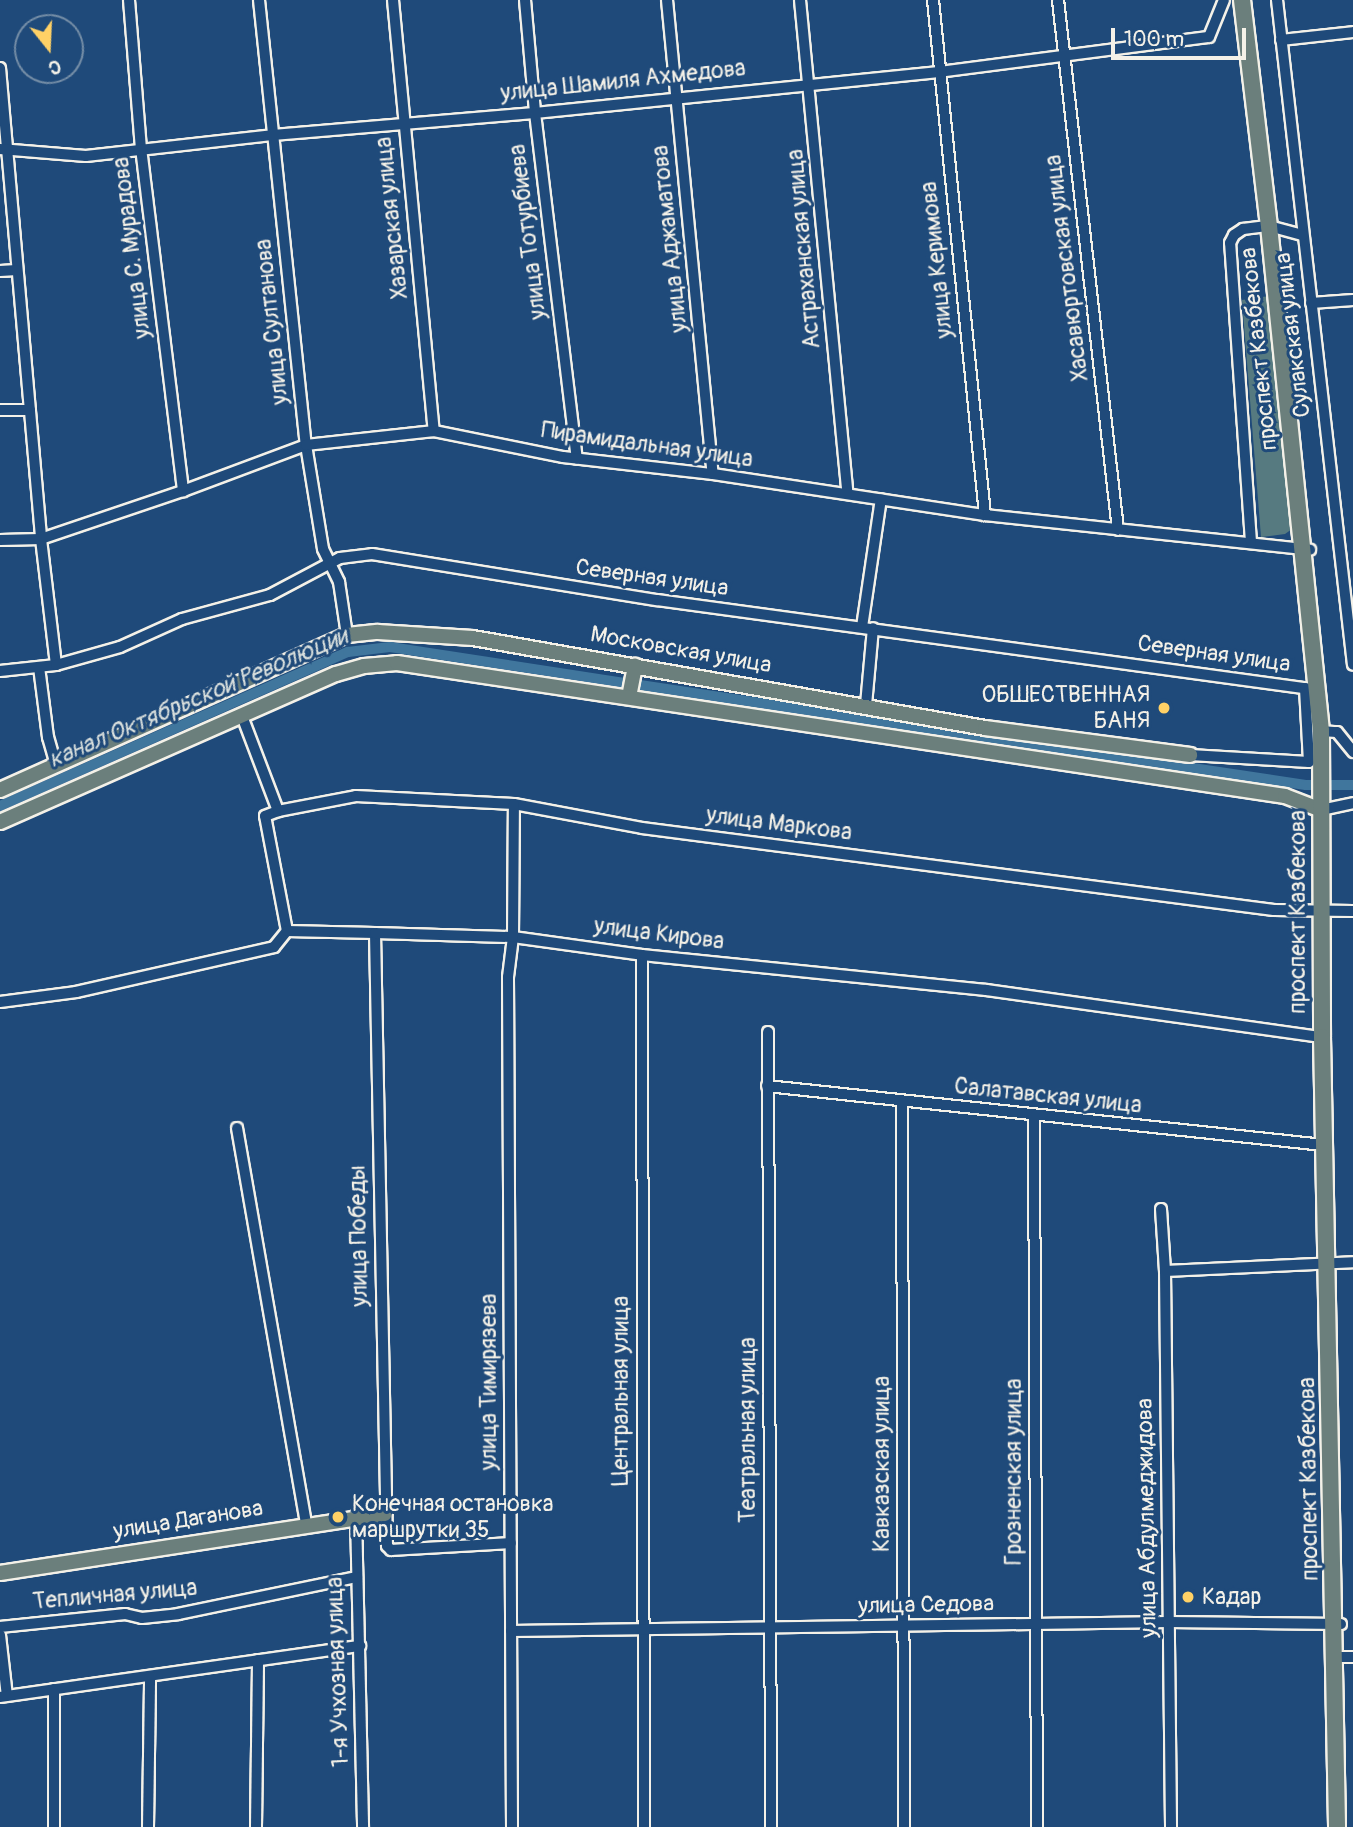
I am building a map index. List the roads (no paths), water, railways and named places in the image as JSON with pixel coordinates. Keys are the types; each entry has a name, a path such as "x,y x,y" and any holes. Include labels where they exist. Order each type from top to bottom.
{"highway":[{"name":"проспект Казбекова","path":"1242,0 1273,227"},
{"name":"проспект Казбекова","path":"1252,0 1324,731 1331,1264 1338,1623 1343,1657 1345,1827"},
{"name":"проспект Казбекова","path":"1307,549 1311,689 1324,731"},
{"name":"проспект Казбекова","path":"1325,911 1322,1037 1324,1145 1331,1264"},
{"name":"проспект Казбекова","path":"1337,1827 1343,1657"}],"main road":[{"name":"Московская улица","path":"0,790 347,635 412,632 474,638 985,728 1190,755"},
{"path":"0,822 336,674 380,663 397,663 629,696 1324,802"},
{"path":"629,696 635,666"},
{"name":"улица Даганова","path":"0,1572 384,1512"}],"street":[{"name":"улица С. Мурадова","path":"128,0 141,148 183,491"},
{"name":"улица Султанова","path":"259,0 306,444 323,549 339,582 347,635"},
{"name":"Хазарская улица","path":"393,0 434,431"},
{"name":"улица Тотурбиева","path":"526,0 535,113 577,458"},
{"name":"улица Аджаматова","path":"667,0 713,474"},
{"name":"Астраханская улица","path":"800,0 848,494"},
{"name":"улица Керимова","path":"933,0 985,515"},
{"name":"Хасавюртовская улица","path":"1058,0 1118,530"},
{"name":"улица Шамиля Ахмедова","path":"4,150 86,156 141,148 404,122 535,113 809,83 939,72 1209,37 1224,0"},
{"name":"Сулакская улица","path":"1277,0 1353,664"},
{"path":"1281,40 1353,32"},
{"path":"0,68 4,150 41,539 56,666"},
{"path":"1251,542 1230,243 1234,235 1243,229 1273,227 1303,235"},
{"path":"0,271 17,270"},
{"path":"1311,303 1353,300"},
{"path":"0,410 30,410"},
{"name":"Пирамидальная улица","path":"0,540 41,539 183,491 306,444 434,431 577,458 713,474 985,515 1307,549"},
{"path":"866,705 867,627 881,499"},
{"name":"Северная улица","path":"0,671 56,666 120,647 182,619 270,595 340,558 372,554 644,598 1311,689"},
{"path":"38,667 48,737 56,765"},
{"name":"Московская улица","path":"1190,755 1309,762 1311,689"},
{"path":"0,1002 76,992 274,947 287,931 265,816 278,810 242,716"},
{"path":"1324,731 1337,733 1353,752"},
{"name":"улица Маркова","path":"278,810 356,796 514,804 642,828 1275,910 1353,911"},
{"path":"1324,802 1353,803"},
{"name":"улица Тимирязева","path":"512,1827 508,977 513,937 514,804"},
{"name":"улица Кирова","path":"287,931 513,937 642,955 986,990 1322,1037"},
{"name":"улица Победы","path":"375,933 384,1512 387,1546 391,1550 510,1544"},
{"name":"Центральная улица","path":"642,955 644,1827"},
{"name":"Театральная улица","path":"768,1032 771,1827"},
{"name":"Салатавская улица","path":"767,1086 1324,1145"},
{"name":"Кавказская улица","path":"902,1101 904,1827"},
{"name":"Грозненская улица","path":"1034,1116 1037,1827"},
{"path":"237,1128 306,1523"},
{"name":"улица Абдулмеджидова","path":"1161,1209 1165,1271 1171,1827"},
{"path":"1165,1271 1353,1262"},
{"name":"1-я Учхозная улица","path":"356,1516 363,1827"},
{"name":"Тепличная улица","path":"0,1627 125,1614 142,1618 178,1614 356,1577"},
{"name":"улица Седова","path":"511,1631 1169,1622 1338,1623"},
{"path":"0,1637 3,1696 360,1646"},
{"path":"256,1827 258,1660"},
{"path":"148,1827 150,1676"},
{"path":"54,1689 54,1827"}],"waterway":[{"name":"канал Октябрьской Революции","path":"0,806 348,652 390,647 624,683"},
{"name":"канал Октябрьской Революции","path":"640,685 1306,785 1353,785"}],"place":[{"name":"ОБШЕСТВЕННАЯ БАНЯ","path":"1164,708"},
{"name":"Конечная остановка маршрутки 35","path":"338,1517"},
{"name":"Кадар","path":"1188,1597"}]}
